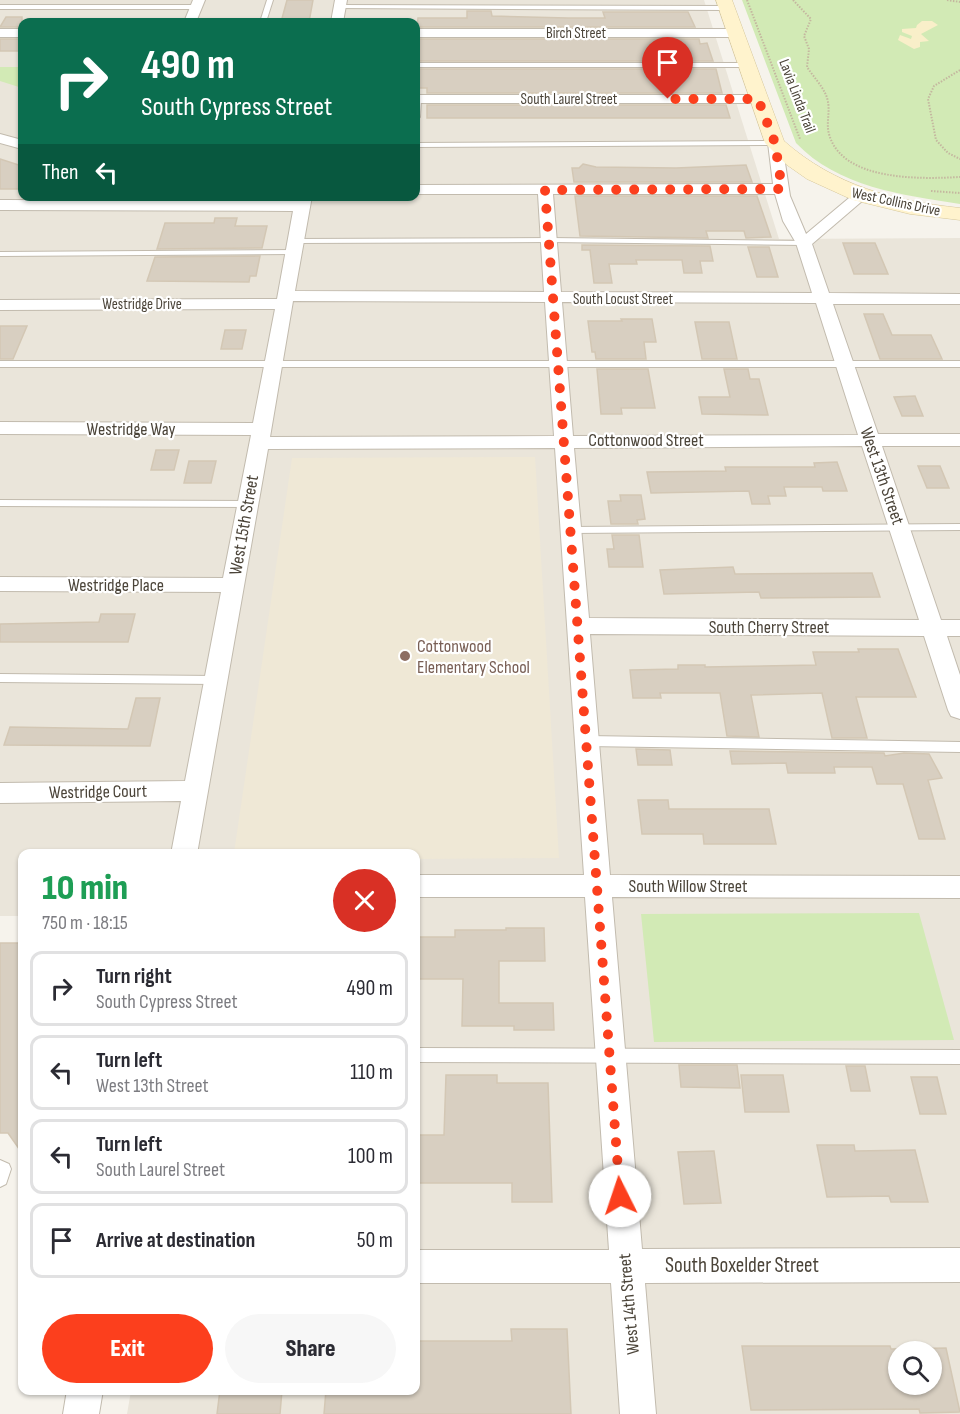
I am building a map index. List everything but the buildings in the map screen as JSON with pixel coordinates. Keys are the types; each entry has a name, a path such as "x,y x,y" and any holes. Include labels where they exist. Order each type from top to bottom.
{"main road":[{"name":"West 13th Street","path":"726,4 775,143"},
{"name":"West Collins Drive","path":"775,143 788,157 812,174 860,196 910,207 960,214"}],"street":[{"path":"192,18 198,4"},
{"path":"0,33 18,33"},
{"name":"Birch Street","path":"420,33 736,33"},
{"name":"South Laurel Street","path":"420,99 758,99"},
{"path":"0,138 18,144"},
{"name":"West 13th Street","path":"775,143 782,189 794,231 804,243 960,710"},
{"path":"420,189 782,189"},
{"name":"West 14th Street","path":"545,190 638,1414"},
{"path":"804,243 860,196"},
{"path":"0,204 54,201"},
{"name":"West 15th Street","path":"185,849 304,201"},
{"name":"South Locust Street","path":"286,300 960,299"},
{"name":"Westridge Drive","path":"0,304 286,300"},
{"name":"Westridge Way","path":"0,428 261,436"},
{"name":"Cottonwood Street","path":"261,436 564,440 960,440"},
{"name":"Westridge Place","path":"0,584 233,585"},
{"name":"South Cherry Street","path":"579,626 960,628"},
{"name":"Westridge Court","path":"0,793 195,791"},
{"name":"South Willow Street","path":"420,886 960,886"},
{"name":"South Boxelder Street","path":"420,1267 960,1265"},
{"path":"81,1414 84,1395"}],"lane":[{"path":"264,18 270,0"},
{"path":"0,7 198,4"},
{"path":"340,4 726,4"},
{"path":"420,65 747,65"},
{"path":"420,145 775,143"},
{"path":"0,254 550,240 804,243"},
{"path":"0,364 960,364"},
{"path":"0,503 248,504"},
{"path":"572,530 960,527"},
{"path":"0,678 215,680"},
{"path":"587,741 960,747"},
{"path":"420,1055 960,1058"},
{"path":"0,1168 3,1169 0,1179"}],"path":[{"name":"Lavia Linda Trail","path":"747,0 803,142"},
{"path":"793,0 811,19 804,36 809,49 807,67 828,97 827,132 840,154 862,167 884,174 915,178 960,177"},
{"path":"946,0 960,2"},
{"path":"960,70 934,86 928,99 932,108 931,122 938,145 946,153 960,159"},
{"path":"923,190 960,193"}],"shaded area":[{"path":"0,0 704,0 779,239 960,238 960,1414 127,1414 130,1395 420,1395 420,849 18,849 18,916 0,916"},
{"name":"Cottonwood Elementary School","path":"535,457 559,858 420,859 420,849 235,849 292,458"}],"green space":[{"path":"742,0 960,0 960,204 872,187 831,170 796,143"},
{"path":"0,67 18,67 18,87 0,81"},
{"path":"919,913 954,1040 654,1042 641,914"}],"sand":[{"path":"922,21 932,21 938,25 921,34 929,41 920,42 920,47 914,49 898,40 900,35 911,39 912,36 902,32 902,29 916,28"}],"place":[{"name":"Cottonwood Elementary School","path":"405,656"}],"route":[{"path":"620,1196 560,364 545,190 782,189 775,143 758,99 668,99"}]}
